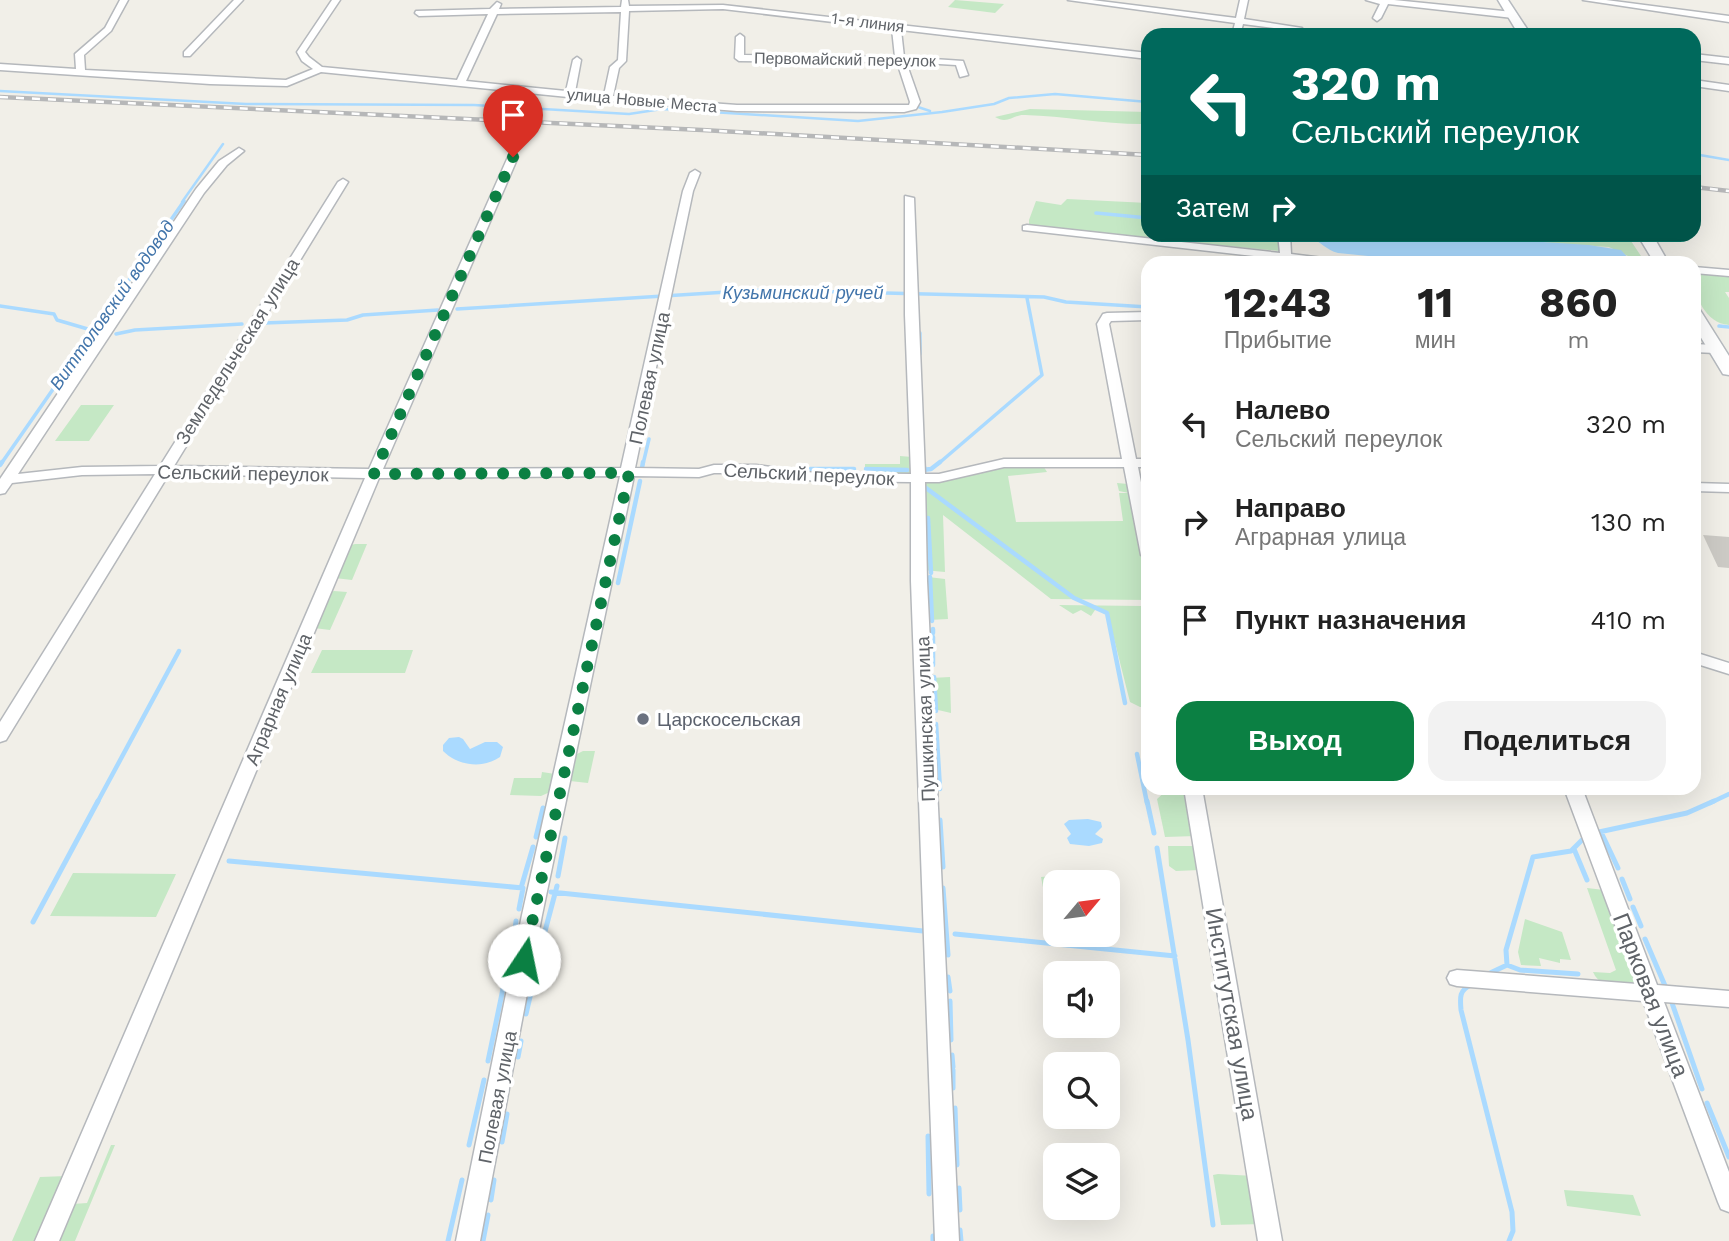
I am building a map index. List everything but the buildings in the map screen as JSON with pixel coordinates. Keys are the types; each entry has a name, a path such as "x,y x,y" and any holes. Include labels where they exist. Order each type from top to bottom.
{"main road":[{"path":"1503,0 1521,28"},
{"path":"1701,326 1729,370"}],"street":[{"path":"81,68 79,54 108,29 124,0"},
{"path":"187,54 239,0"},
{"path":"320,69 305,59 301,52 336,0"},
{"path":"460,84 498,0"},
{"path":"1072,0 1298,28"},
{"path":"1238,28 1244,0"},
{"path":"1370,0 1513,15"},
{"path":"1587,0 1729,19"},
{"path":"1377,18 1385,2"},
{"path":"608,99 615,67 622,61 626,4"},
{"name":"1-я линия","path":"419,13 626,4 777,9 1141,55"},
{"path":"895,26 900,59"},
{"name":"Первомайский переулок","path":"740,37 739,58 900,59 960,63 963,75"},
{"path":"1701,58 1729,61"},
{"name":"улица Новые Места","path":"0,67 81,68 210,81 297,78 320,69 608,99 737,108 822,110 909,108 915,102 900,59"},
{"path":"570,94 577,60"},
{"path":"1701,84 1729,88"},
{"path":"4,485 200,191 222,163 239,151"},
{"name":"Аграрная улица","path":"47,1241 374,474 513,157"},
{"name":"Полевая улица","path":"468,1241 532,915 685,205 695,173"},
{"name":"Земледельческая улица","path":"0,736 343,181"},
{"name":"Пушкинская улица","path":"909,198 917,478 947,1241"},
{"path":"1027,228 1141,242"},
{"path":"1144,242 1261,256"},
{"path":"1701,271 1729,273"},
{"path":"1141,316 1107,317 1103,324 1141,522"},
{"path":"1701,348 1714,349"},
{"name":"Сельский переулок","path":"4,485 82,471 374,474 699,473 714,469 756,469 815,477 939,478 1004,464 1141,463"},
{"path":"1701,487 1729,488"},
{"path":"1701,659 1729,669"},
{"name":"Институтская улица","path":"1194,795 1270,1241"},
{"name":"Парковая улица","path":"1576,795 1729,1202"},
{"path":"1457,978 1729,999"}],"green space":[{"path":"955,0 1004,4 995,13 948,7"},
{"path":"1030,109 1141,112 1141,124 1025,115 1007,120 995,117"},
{"path":"1067,199 1141,203 1141,238 1029,227 1036,201 1061,205"},
{"path":"1186,242 1280,242 1280,251"},
{"path":"1537,242 1632,242 1641,256 1628,256 1609,247"},
{"path":"1701,274 1729,276 1729,292 1725,292 1729,298 1729,325 1713,319 1702,307"},
{"path":"81,405 114,405 89,441 55,441"},
{"path":"900,456 912,457 911,474 865,473 865,464 900,464"},
{"path":"1042,464 1047,472 1008,476 1016,522 1123,521 1119,493 1129,493 1119,491 1117,483 1128,484 1141,542 1141,600 1051,599 943,515 945,572 923,570 923,484 993,467"},
{"path":"367,544 352,580 335,578 348,546"},
{"path":"924,579 945,579 948,619 928,620"},
{"path":"347,592 330,630 314,628 328,593"},
{"path":"1059,605 1141,606 1141,707 1130,702 1107,611 1095,610 1091,616 1081,610 1073,614"},
{"path":"322,650 413,650 405,673 311,673"},
{"path":"950,677 951,713 938,710 932,712 931,678"},
{"path":"583,751 595,751 588,783 570,781 575,755"},
{"path":"542,772 555,774 550,792 541,796 510,795 514,778 541,778"},
{"path":"1161,795 1188,795 1196,836 1165,837 1157,799"},
{"path":"1168,846 1197,846 1200,870 1176,871 1169,866"},
{"path":"73,873 176,874 156,917 50,916"},
{"path":"1587,888 1604,890 1639,980 1637,985 1606,984 1596,978 1593,972 1610,973 1616,970"},
{"path":"1525,919 1562,932 1571,960 1560,959 1560,963 1539,958 1541,966 1521,965 1518,952"},
{"path":"111,1145 115,1145 75,1241 56,1241 73,1204 87,1203"},
{"path":"1213,1175 1254,1176 1263,1224 1221,1225"},
{"path":"67,1176 39,1241 12,1241 40,1177"},
{"path":"1564,1190 1633,1195 1641,1216 1567,1206"}],"water":[{"path":"1318,242 1543,242 1621,250 1626,256 1368,256 1330,250"},
{"path":"459,737 470,749 485,742 497,742 503,747 500,757 478,764 456,760 443,751 443,745 449,738"},
{"path":"1088,819 1101,822 1102,827 1095,834 1103,839 1102,843 1089,846 1070,844 1067,838 1071,834 1064,824 1069,820"}],"waterway":[{"path":"0,91 246,104 474,105 629,114 662,109 858,121 942,112 994,104 1009,98 1055,94 1141,101"},
{"path":"918,107 930,111"},
{"name":"Виттоловский водовод","path":"182,202 223,144"},
{"path":"1701,155 1729,160"},
{"name":"Виттоловский водовод","path":"94,331 184,201"},
{"path":"1096,213 1141,217"},
{"name":"Кузьминский ручей","path":"457,309 759,290 1044,297 1066,302 1141,307"},
{"path":"938,464 1042,375 1027,298"},
{"name":"Кузьминский ручей","path":"0,306 54,314 57,320 94,331"},
{"name":"Кузьминский ручей","path":"264,323 347,320 363,315 438,310"},
{"name":"Кузьминский ручей","path":"116,334 135,330 242,324"},
{"name":"Кузьминский ручей","path":"1719,326 1729,327"},
{"name":"Виттоловский водовод","path":"1,464 94,331"},
{"name":"Кузьминский ручей","path":"94,331 98,332"},
{"path":"920,333 920,354"},
{"path":"643,464 649,439"},
{"path":"642,468 643,462"},
{"path":"924,467 923,470 931,469 940,462"},
{"path":"810,469 854,469"},
{"path":"866,469 907,470"},
{"path":"618,583 640,481"},
{"path":"926,488 1074,598 1107,613 1125,703"},
{"path":"928,518 931,573"},
{"path":"930,577 932,621"},
{"path":"933,637 933,665"},
{"path":"97,803 179,651"},
{"path":"934,677 936,711"},
{"path":"936,724 940,789"},
{"path":"1137,754 1141,774"},
{"path":"1710,803 1729,794"},
{"path":"1145,795 1147,803"},
{"path":"33,922 98,801"},
{"path":"1147,801 1154,833"},
{"path":"1599,832 1687,813 1714,801"},
{"path":"536,837 543,808"},
{"path":"940,820 943,867"},
{"path":"1601,832 1618,868"},
{"path":"558,876 565,838"},
{"path":"1507,965 1506,950 1533,857 1571,851 1583,839"},
{"path":"521,888 533,847"},
{"path":"1157,848 1174,956"},
{"path":"1574,849 1587,880"},
{"path":"229,861 521,888"},
{"path":"1622,879 1630,899"},
{"path":"555,892 557,886"},
{"path":"519,909 521,888"},
{"path":"943,888 948,955"},
{"path":"551,892 555,892"},
{"path":"544,935 555,892"},
{"path":"555,892 923,931"},
{"path":"1633,907 1641,926"},
{"path":"515,930 516,921"},
{"path":"955,934 1174,956"},
{"path":"507,971 513,935"},
{"path":"1645,939 1666,988"},
{"path":"526,1014 541,950"},
{"path":"1174,956 1213,1225"},
{"path":"1488,974 1507,965"},
{"path":"1507,965 1520,970 1578,974"},
{"path":"948,977 950,991"},
{"path":"488,1061 504,984"},
{"path":"1471,985 1464,989 1461,995 1461,1010 1512,1212 1513,1231 1509,1241"},
{"path":"950,1001 951,1040"},
{"path":"1672,1003 1702,1089"},
{"path":"518,1057 521,1041"},
{"path":"952,1055 953,1067"},
{"path":"953,1070 953,1088"},
{"path":"469,1145 484,1080"},
{"path":"1707,1103 1729,1157"},
{"path":"955,1108 957,1165"},
{"path":"502,1142 507,1114"},
{"path":"928,1136 929,1194"},
{"path":"448,1241 462,1180"},
{"path":"491,1200 494,1180"},
{"path":"959,1188 960,1210"},
{"path":"483,1241 488,1215"},
{"path":"960,1230 961,1241"},
{"path":"933,1236 933,1241"}],"railway":[{"path":"0,97 702,130 1141,155"},
{"path":"1701,188 1729,191"}],"place":[{"name":"Царскосельская","path":"643,719"}],"route":[{"path":"513,157 374,474 566,471 629,473 524,960"}]}
